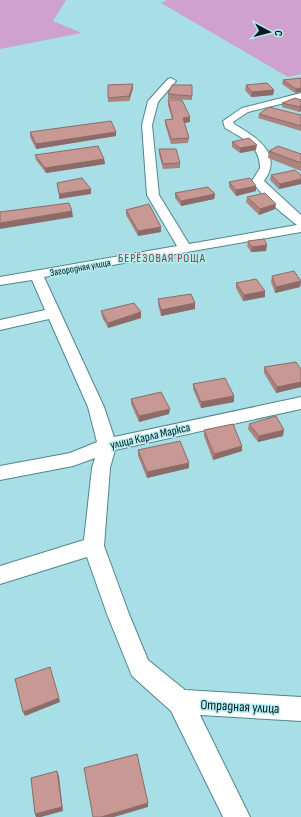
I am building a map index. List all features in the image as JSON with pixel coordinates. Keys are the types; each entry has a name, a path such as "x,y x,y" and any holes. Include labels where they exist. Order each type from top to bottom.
{"street":[{"path":"171,81 153,101 147,126 153,195 185,248"},
{"path":"301,96 245,110 228,121 229,126 257,143 262,150 266,163 265,172 258,181 264,190 301,222"},
{"name":"Загородная улица","path":"0,281 301,228"},
{"path":"36,274 96,407 107,445 101,468 94,546 118,614 140,668 180,702 237,817"},
{"path":"0,325 54,313"},
{"name":"улица Карла Маркса","path":"0,473 73,459 107,445 301,403"},
{"path":"0,575 94,546"},
{"name":"Отрадная улица","path":"180,702 301,709"}],"shaded area":[{"path":"0,0 66,0 53,21 82,33 0,49"},
{"path":"167,0 301,0 301,74 288,77 161,3"}],"building":[{"path":"301,78 301,88 296,89 283,80"},
{"path":"267,83 274,90 252,92 246,85"},
{"path":"133,84 129,96 108,98 108,85"},
{"path":"172,85 192,85 192,96 168,94"},
{"path":"295,98 301,100 300,107 282,103"},
{"path":"168,100 182,100 190,117 183,118 189,138 171,139 165,120 173,119"},
{"path":"269,107 301,115 301,126 259,114"},
{"path":"111,121 116,132 36,144 30,132"},
{"path":"249,138 257,145 240,148 232,142"},
{"path":"98,146 104,159 45,168 35,155"},
{"path":"278,146 301,154 301,163 269,151"},
{"path":"159,149 176,149 180,163 163,164"},
{"path":"295,170 301,175 301,179 280,184 271,175"},
{"path":"82,178 91,189 59,194 57,183"},
{"path":"250,178 256,186 236,190 229,182"},
{"path":"208,187 215,194 181,201 175,193"},
{"path":"265,193 276,204 260,209 247,197"},
{"path":"69,203 72,211 0,223 0,212"},
{"path":"149,204 161,227 138,231 126,210"},
{"path":"264,239 267,245 252,247 248,241"},
{"path":"294,271 301,281 276,287 272,276"},
{"path":"256,279 265,291 244,295 236,283"},
{"path":"191,294 195,303 161,310 158,299"},
{"path":"134,303 141,312 108,323 101,311"},
{"path":"296,362 301,369 301,382 277,387 264,367"},
{"path":"225,378 234,396 201,402 193,384"},
{"path":"161,392 170,409 139,416 131,399"},
{"path":"276,416 284,430 259,436 249,424"},
{"path":"233,424 242,446 214,454 204,430"},
{"path":"180,441 189,463 147,472 138,450"},
{"path":"50,667 59,698 23,712 15,679"},
{"path":"137,754 148,803 101,817 93,817 84,768"},
{"path":"57,771 62,807 35,814 31,778"}],"district":[{"name":"БЕРЁЗОВАЯ РОЩА","path":"162,258"}]}
